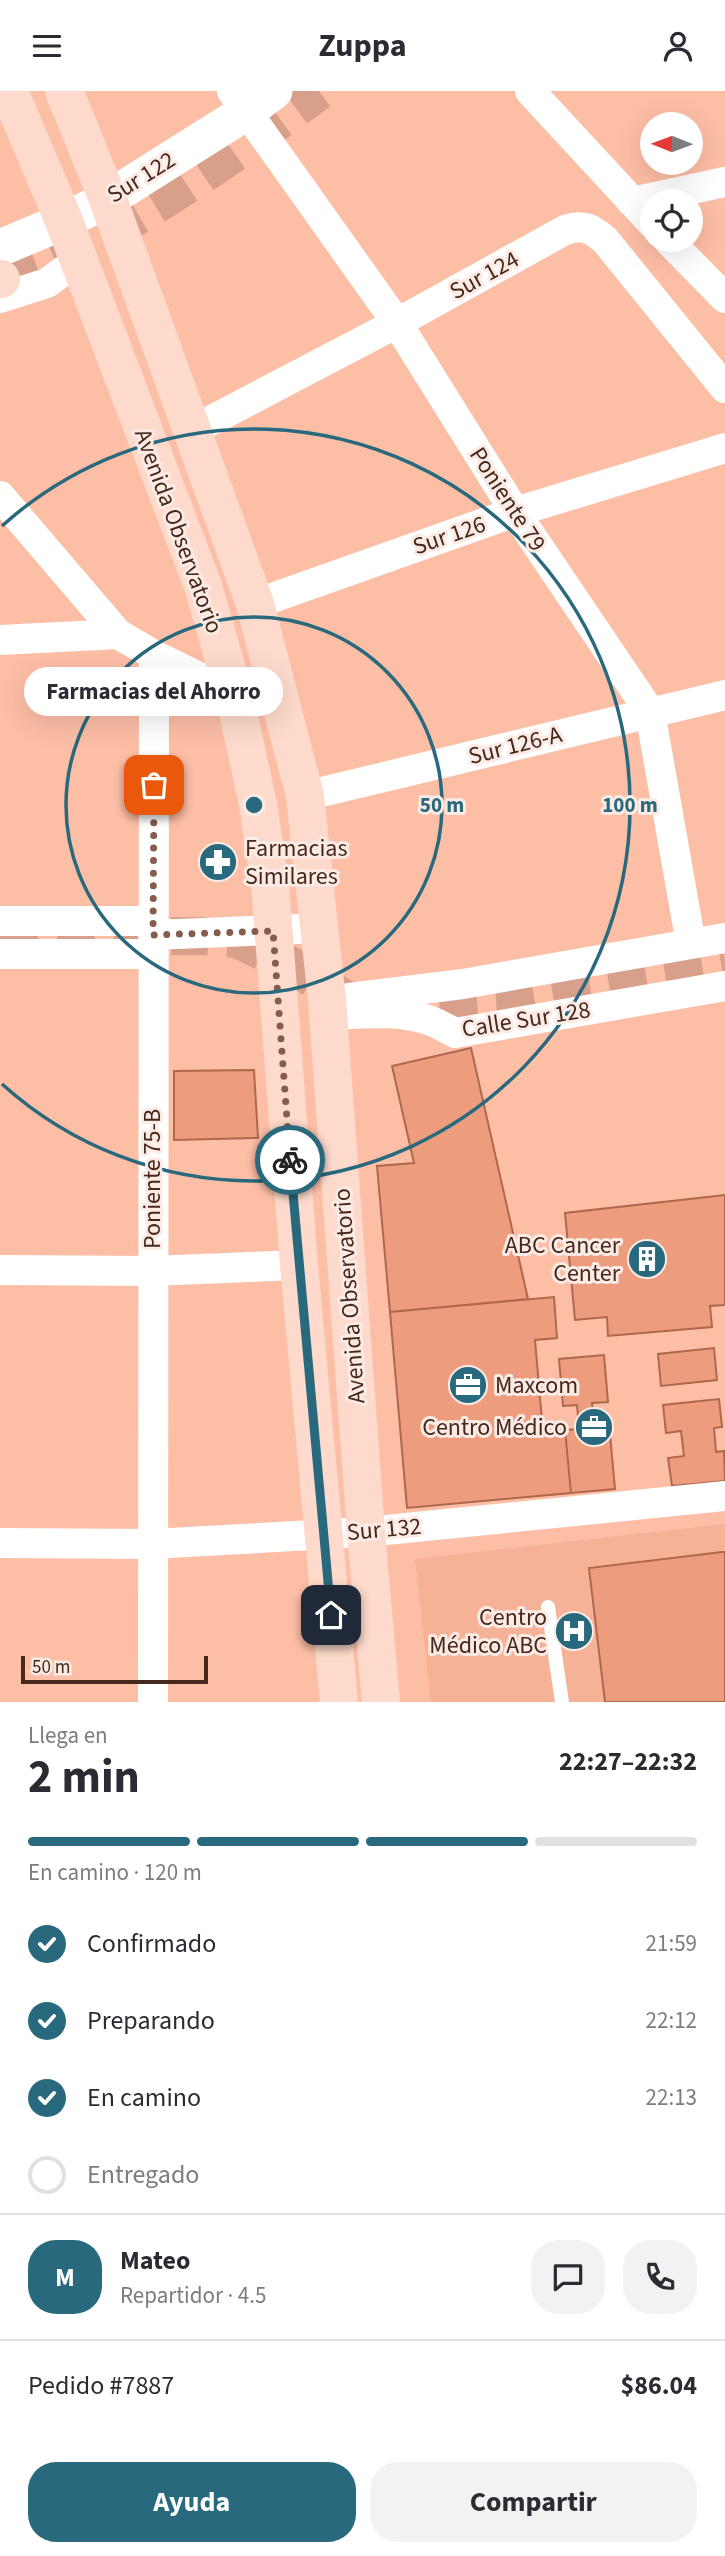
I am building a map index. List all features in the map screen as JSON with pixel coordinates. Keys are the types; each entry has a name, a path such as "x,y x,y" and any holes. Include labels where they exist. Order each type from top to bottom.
{"main road":[{"name":"Avenida Observatorio","path":"9,91 64,221 203,586 234,694 258,804 270,884 299,1265 339,1702"},
{"name":"Avenida Observatorio","path":"64,91 108,199 255,604 305,796 327,1007 366,1532 382,1702"}],"street":[{"path":"530,91 640,210"},
{"name":"Sur 122","path":"0,248 108,199 251,98"},
{"name":"Poniente 79","path":"251,98 397,323 515,512 650,712 691,944"},
{"path":"632,202 725,182"},
{"name":"Sur 124","path":"194,430 397,323 565,230 578,226 591,228 605,240 725,388"},
{"path":"680,252 725,298"},
{"path":"0,298 47,283 78,260"},
{"name":"Sur 126","path":"255,604 515,512 725,448"},
{"path":"0,496 118,634 154,655 234,694"},
{"path":"0,640 118,634"},
{"name":"Poniente 75-B","path":"152,1702 154,655"},
{"name":"Sur 126-A","path":"305,796 725,695"},
{"path":"0,921 153,921 153,934"},
{"path":"0,954 153,934 320,928"},
{"name":"Calle Sur 128","path":"327,1007 725,938"},
{"path":"455,1033 471,1007 469,993 463,984"},
{"name":"Calle Sur 128","path":"327,1007 409,1016 431,1021 455,1033 725,986"},
{"path":"0,1270 152,1271 299,1265"},
{"name":"Sur 132","path":"0,1543 152,1544 366,1532 725,1496"}],"lane":[{"path":"548,1607 562,1702"}],"shaded area":[{"name":"Centro Médico ABC","path":"725,1524 725,1702 431,1702 415,1559"}],"building":[{"path":"471,1048 528,1299 390,1312 377,1166 414,1163 392,1066"},
{"path":"254,1070 258,1138 174,1140 174,1071"},
{"name":"ABC Cancer Center","path":"725,1195 725,1305 710,1306 712,1327 608,1336 607,1317 575,1320 565,1213"},
{"name":"Maxcom","path":"554,1297 557,1338 535,1340 543,1432 565,1430 571,1493 407,1508 390,1312"},
{"path":"714,1348 717,1380 661,1386 658,1354"},
{"name":"Centro Médico","path":"604,1355 608,1402 592,1403 594,1424 609,1423 615,1489 571,1493 565,1430 579,1429 577,1405 563,1406 559,1359"},
{"path":"719,1399 722,1427 714,1428 716,1452 724,1451 725,1481 672,1486 668,1458 684,1456 681,1431 666,1433 663,1405"},
{"path":"725,1552 725,1702 605,1702 589,1568"}],"tunnel":[{"path":"1,279 83,245 153,206 237,151 319,91"},
{"path":"0,937 202,936 237,939 298,969 345,999 368,1005 398,1007 502,1000 725,961"}],"way so far":[{"path":"154,785 153,935 273,931 290,1160"}],"place":[{"name":"Farmacias del Ahorro","path":"154,785"},
{"name":"Farmacias Similares","path":"218,862"},
{"name":"ABC Cancer Center","path":"647,1259"},
{"name":"Maxcom","path":"468,1385"},
{"name":"Centro Médico","path":"594,1427"},
{"name":"Centro Médico ABC","path":"574,1631"}],"route":[{"path":"290,1160 331,1615"}]}
